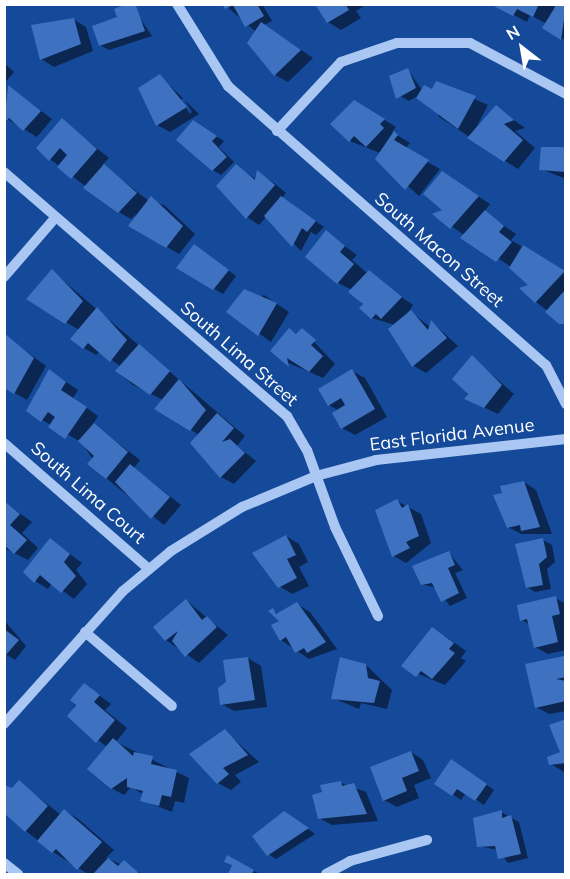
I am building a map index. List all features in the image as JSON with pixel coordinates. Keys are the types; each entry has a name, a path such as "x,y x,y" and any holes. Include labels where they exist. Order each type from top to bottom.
{"street":[{"name":"South Macon Street","path":"177,4 209,63 277,131 546,365 566,404"},
{"path":"277,131 341,62 397,43 470,43 566,94"},
{"name":"South Lima Street","path":"4,172 287,416 378,616"},
{"path":"4,277 56,217"},
{"name":"East Florida Avenue","path":"6,720 85,632 149,569 242,507 316,476 411,454 566,439"},
{"name":"South Lima Court","path":"4,443 149,569"},
{"path":"85,632 172,706"},
{"path":"326,874 350,861 427,840"},
{"path":"4,863 18,874"}],"building":[{"path":"127,4 136,6 145,31 99,46 92,26 117,17 114,9"},
{"path":"222,4 257,4 264,16 245,27 233,5 225,9"},
{"path":"315,4 345,4 349,10 327,23"},
{"path":"490,4 539,4 533,17 517,9 513,16"},
{"path":"557,4 566,6 561,40 542,28"},
{"path":"74,18 81,44 40,60 31,25"},
{"path":"261,22 301,50 274,76 247,43"},
{"path":"408,68 416,88 396,99 389,76"},
{"path":"160,74 187,107 156,126 138,88"},
{"path":"436,81 476,96 458,129 416,98 424,85 432,89"},
{"path":"8,85 41,111 23,131 9,118 4,123"},
{"path":"354,100 385,119 380,124 384,128 366,147 354,136 349,142 330,124"},
{"path":"496,105 514,120 504,124 523,140 504,162 467,138"},
{"path":"62,118 97,149 71,179 57,167 67,155 60,148 49,161 36,148"},
{"path":"193,120 217,136 212,141 227,157 212,171 176,140"},
{"path":"394,131 398,135 394,140 429,160 405,190 375,159"},
{"path":"541,147 566,147 566,172 539,170"},
{"path":"104,164 137,193 118,213 83,188"},
{"path":"236,164 255,180 257,170 275,185 246,219 216,186"},
{"path":"442,171 479,196 450,229 432,214 442,210 423,194"},
{"path":"151,196 183,226 166,248 128,226"},
{"path":"281,196 316,221 307,232 302,228 292,247 264,216"},
{"path":"485,210 504,226 499,232 512,242 496,262 460,238"},
{"path":"326,230 345,246 340,252 354,264 337,284 305,257"},
{"path":"194,244 229,270 213,290 176,268"},
{"path":"523,245 565,271 535,303 519,288 528,285 509,268"},
{"path":"52,269 83,301 65,324 26,299"},
{"path":"369,270 402,297 381,319 376,314 371,319 359,308 363,304 348,292"},
{"path":"244,289 277,303 258,336 226,312"},
{"path":"566,289 566,324 559,324 545,312"},
{"path":"97,307 127,340 110,362 88,343 83,349 70,339"},
{"path":"411,310 428,330 431,320 447,338 412,367 388,329"},
{"path":"289,328 296,334 302,328 316,340 311,345 323,356 309,372 287,358 289,367 270,351"},
{"path":"4,333 34,358 14,394 4,388"},
{"path":"139,344 170,371 150,395 115,371"},
{"path":"472,355 502,385 484,408 464,399 468,394 452,379"},
{"path":"49,369 66,382 61,390 87,407 65,439 48,427 55,417 48,412 41,422 26,411"},
{"path":"352,369 375,409 341,429 332,413 345,405 341,398 328,406 318,389"},
{"path":"179,379 206,410 190,431 154,409"},
{"path":"217,413 234,428 222,442 230,439 245,453 220,478 190,443"},
{"path":"94,423 128,452 106,479 87,464 94,456 78,441"},
{"path":"130,464 170,497 151,519 115,482"},
{"path":"524,481 540,527 521,531 520,525 507,528 493,495 502,493 500,486"},
{"path":"397,499 402,508 408,504 419,536 406,542 410,548 392,557 375,510"},
{"path":"4,501 20,514 10,525 27,540 14,554 4,545"},
{"path":"286,535 296,555 287,559 297,578 278,588 252,553"},
{"path":"50,538 70,554 64,562 76,576 61,593 40,575 34,583 23,572"},
{"path":"543,538 547,557 539,564 543,585 526,588 515,544"},
{"path":"449,551 455,565 448,568 459,593 441,602 432,583 421,585 412,566"},
{"path":"556,596 560,614 552,616 558,642 534,648 527,619 520,621 517,605"},
{"path":"186,599 202,620 207,616 217,627 185,657 172,641 178,631 165,641 153,627"},
{"path":"297,602 326,642 307,653 304,648 295,653 286,637 280,641 271,625 279,621 268,611 273,608 276,614"},
{"path":"432,627 454,643 449,649 455,653 432,679 421,671 416,677 401,666"},
{"path":"4,629 19,640 4,657"},
{"path":"564,656 566,677 556,679 566,681 566,701 535,708 525,664"},
{"path":"248,657 255,700 220,705 218,688 226,682 223,660"},
{"path":"340,657 366,664 368,678 380,681 374,703 331,699"},
{"path":"84,683 100,695 94,702 115,720 96,743 67,716 76,705 70,700"},
{"path":"566,719 566,763 549,765 547,757 560,752 549,725"},
{"path":"225,729 248,755 223,768 229,774 217,784 189,754"},
{"path":"113,738 133,756 134,752 153,756 151,764 177,770 171,797 162,795 159,806 140,801 143,791 127,787 127,778 111,789 87,769"},
{"path":"411,751 419,771 402,778 407,791 383,801 370,767"},
{"path":"451,759 487,784 475,801 457,789 452,796 434,784"},
{"path":"19,780 48,806 25,832 4,813 4,785 12,788"},
{"path":"341,781 342,786 354,783 367,814 318,819 312,795 322,792 320,785"},
{"path":"64,809 102,842 77,870 56,849 52,853 37,841"},
{"path":"502,810 502,818 511,815 521,854 498,859 495,846 477,847 473,818"},
{"path":"284,811 309,828 267,856 252,836"},
{"path":"227,855 254,870 252,874 228,874 232,865 224,862"},
{"path":"108,858 118,866 124,860 140,874 93,874"}]}
